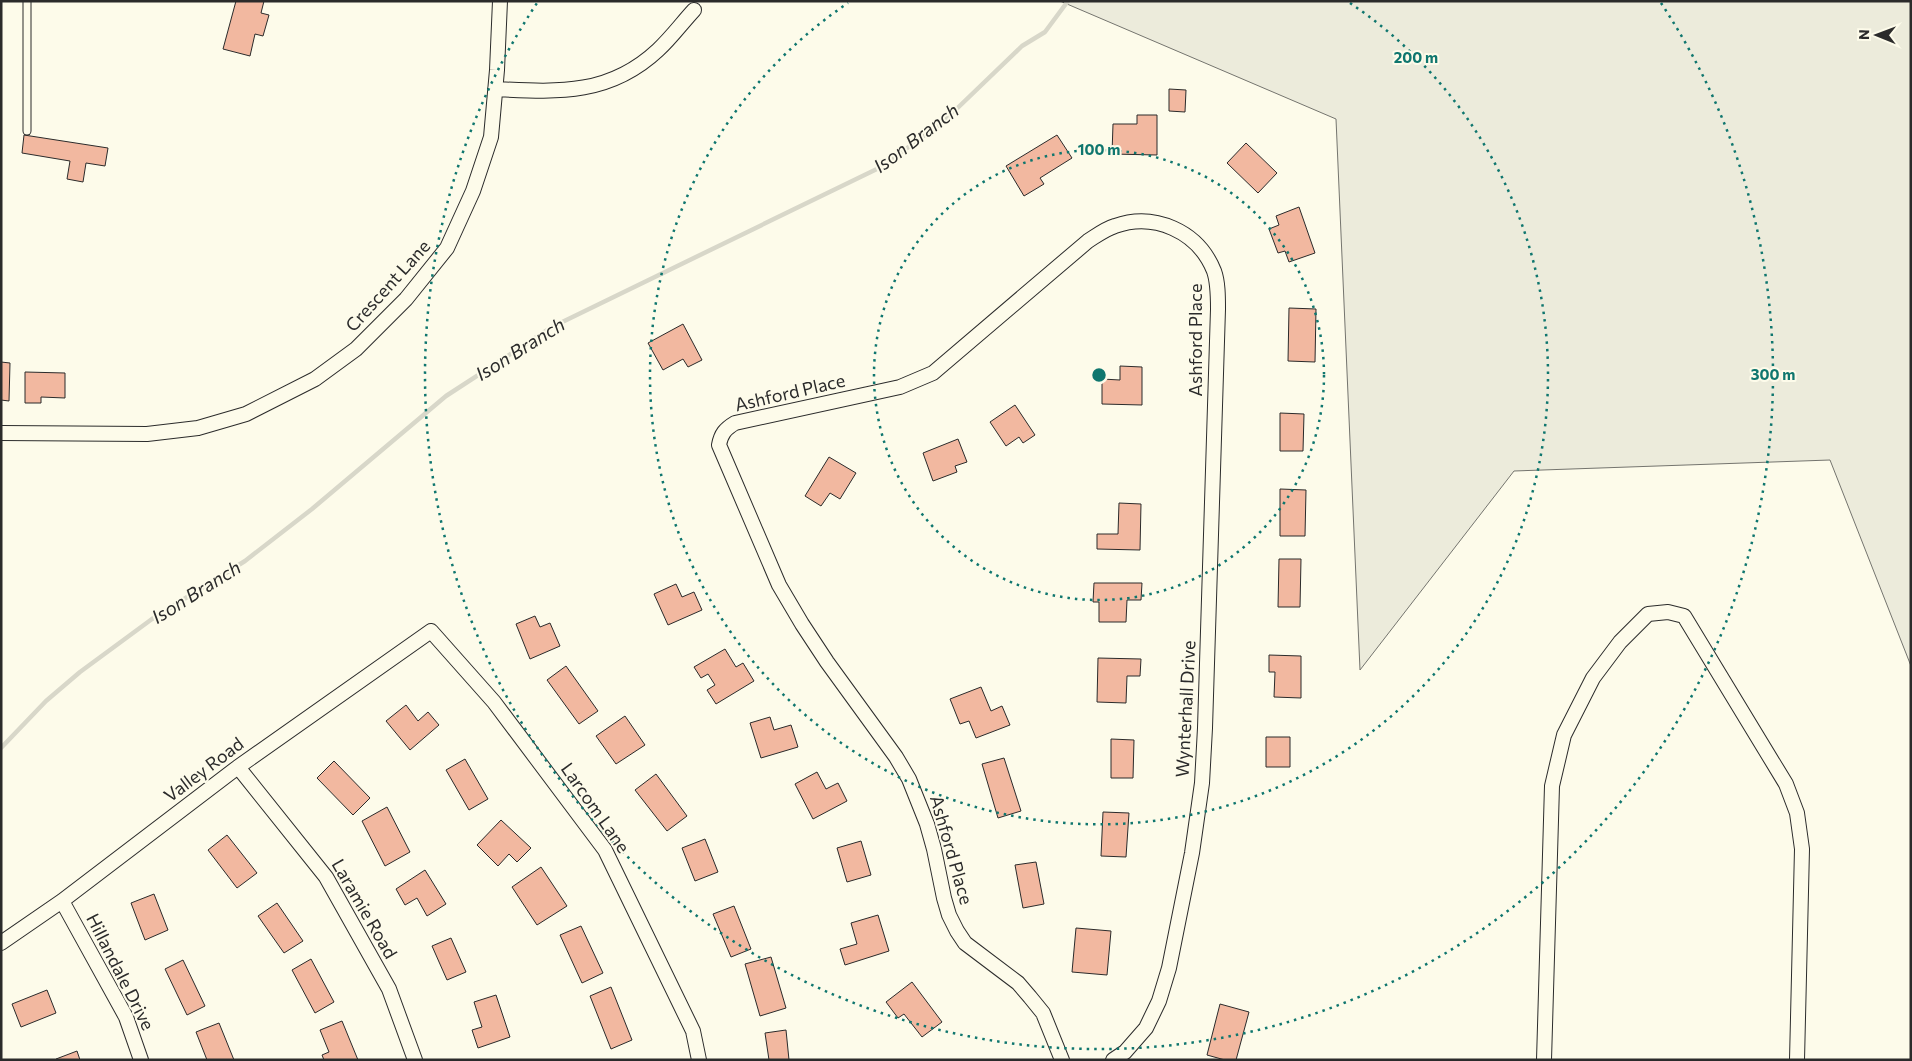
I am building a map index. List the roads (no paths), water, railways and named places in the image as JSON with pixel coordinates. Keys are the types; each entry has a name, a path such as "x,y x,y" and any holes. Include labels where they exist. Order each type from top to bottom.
{"street":[{"name":"Crescent Lane","path":"1,432 147,434 198,428 246,414 315,379 356,349 406,300 447,248 472,192 491,137 500,1"},
{"path":"495,89 549,91 593,87 630,71 657,51 694,10"},
{"name":"Ashford Place","path":"1062,1060 1043,1013 1030,997 1018,983 971,949 957,931 949,915 934,849 919,802 909,779 896,757 822,654 780,585 722,457 719,445 720,436 726,429 741,422 900,387 933,373 1088,241 1113,226 1130,222 1148,221 1165,224 1182,232 1197,245 1214,271 1218,309 1213,485"},
{"name":"Wynterhall Drive","path":"1113,1060 1126,1052 1152,1019 1169,968 1192,853 1202,783 1213,485"},
{"path":"1544,1060 1552,786 1564,735 1593,678 1620,642 1648,614 1668,612 1684,616 1786,784 1797,813 1802,849 1797,1060"},
{"name":"Valley Road","path":"1,943 62,901 238,767 431,631"},
{"name":"Larcom Lane","path":"431,631 494,702 605,850 693,1030 699,1060"},
{"name":"Laramie Road","path":"238,767 326,877 388,989 415,1060"},
{"name":"Hillandale Drive","path":"62,901 126,1017 141,1060"}],"lane":[{"path":"27,1 27,131"}],"waterway":[{"name":"Ison Branch","path":"1,748 46,701 80,672 152,619 245,561 312,509 446,396 552,327 881,167 943,122 1022,46 1045,32 1068,1"}]}
